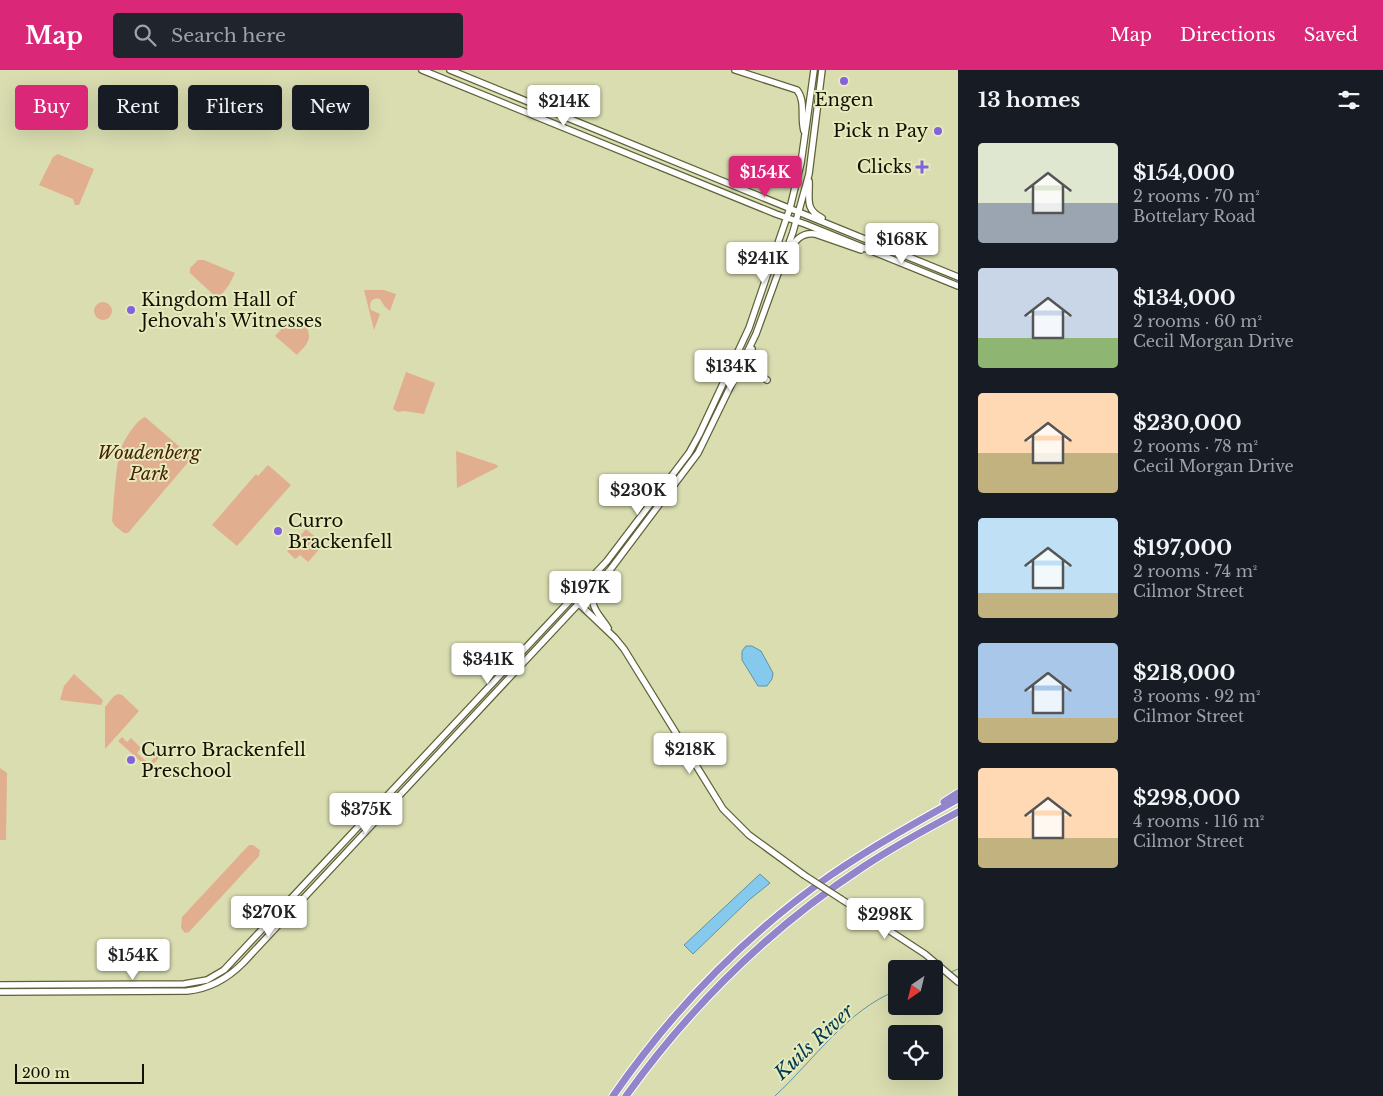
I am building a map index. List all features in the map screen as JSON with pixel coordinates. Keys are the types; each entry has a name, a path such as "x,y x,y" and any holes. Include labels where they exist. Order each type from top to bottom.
{"highway":[{"path":"920,820 958,793"},
{"path":"613,1096 631,1070 675,1016 744,945 830,876 884,841 958,799"},
{"path":"626,1096 661,1049 689,1016 739,965 772,935 836,885 894,847 958,812"},
{"path":"925,830 958,817"}],"street":[{"path":"422,70 958,286"},
{"path":"450,70 958,277"},
{"path":"735,70 797,90 801,98 801,120 805,133"},
{"path":"0,984 175,984 201,982 219,974 230,965 616,551 683,461 699,435 749,328 790,208 799,170 814,70"},
{"path":"822,70 809,174 809,205 811,210 818,216 854,234"},
{"path":"767,380 754,371 750,361 759,326 799,212 809,174"},
{"path":"766,306 792,246 805,234 815,234 846,246 887,257"},
{"path":"0,992 187,992 203,989 224,979 250,956 578,604 627,548 698,453 759,326"},
{"path":"601,578 600,585 593,596 592,604 631,659 723,808 749,835 841,899 903,939 958,981"},
{"path":"572,598 615,638"}],"green space":[{"path":"58,154 94,169 79,205 75,205 73,199 39,185 53,157"},
{"path":"198,260 204,260 235,273 229,285 218,299 190,273 190,268"},
{"path":"364,290 384,290 396,294 390,311 380,299 375,299 371,302 371,310 380,314 374,330"},
{"path":"99,302 107,302 112,307 110,318 99,320 94,315 94,307"},
{"path":"296,315 305,323 309,335 306,344 297,355 275,336"},
{"path":"406,372 435,383 424,414 398,412 393,409"},
{"name":"Woudenberg Park","path":"145,417 188,454 190,460 128,533 124,533 112,521 119,455 129,433"},
{"path":"456,451 497,465 498,467 457,488"},
{"path":"268,465 291,485 237,546 212,525 256,474 258,476"},
{"path":"306,529 324,544 308,562 300,555 295,559 287,551"},
{"path":"74,674 103,700 101,705 60,700 64,686"},
{"path":"118,694 122,695 139,711 105,749 105,707"},
{"path":"122,737 127,742 131,738 141,748 137,753 149,764 161,749 164,752 149,769 118,741"},
{"path":"0,768 7,773 6,840 0,840"},
{"path":"249,845 253,845 260,850 259,856 189,932 185,933 181,928 182,917"}],"water":[{"path":"746,646 752,646 761,651 773,673 772,679 767,686 758,686 742,660 742,651"},
{"path":"760,874 770,883 749,900 693,954 684,945"}],"waterway":[{"name":"Kuils River","path":"951,972 958,969"},
{"name":"Kuils River","path":"775,1096 846,1023 862,1010 888,995"}],"place":[{"name":"Engen","path":"844,81"},
{"name":"Pick n Pay","path":"938,131"},
{"name":"Clicks","path":"922,167"},
{"name":"Kingdom Hall of Jehovah's Witnesses","path":"131,310"},
{"name":"Curro Brackenfell","path":"278,531"},
{"name":"Curro Brackenfell Preschool","path":"131,760"}]}
